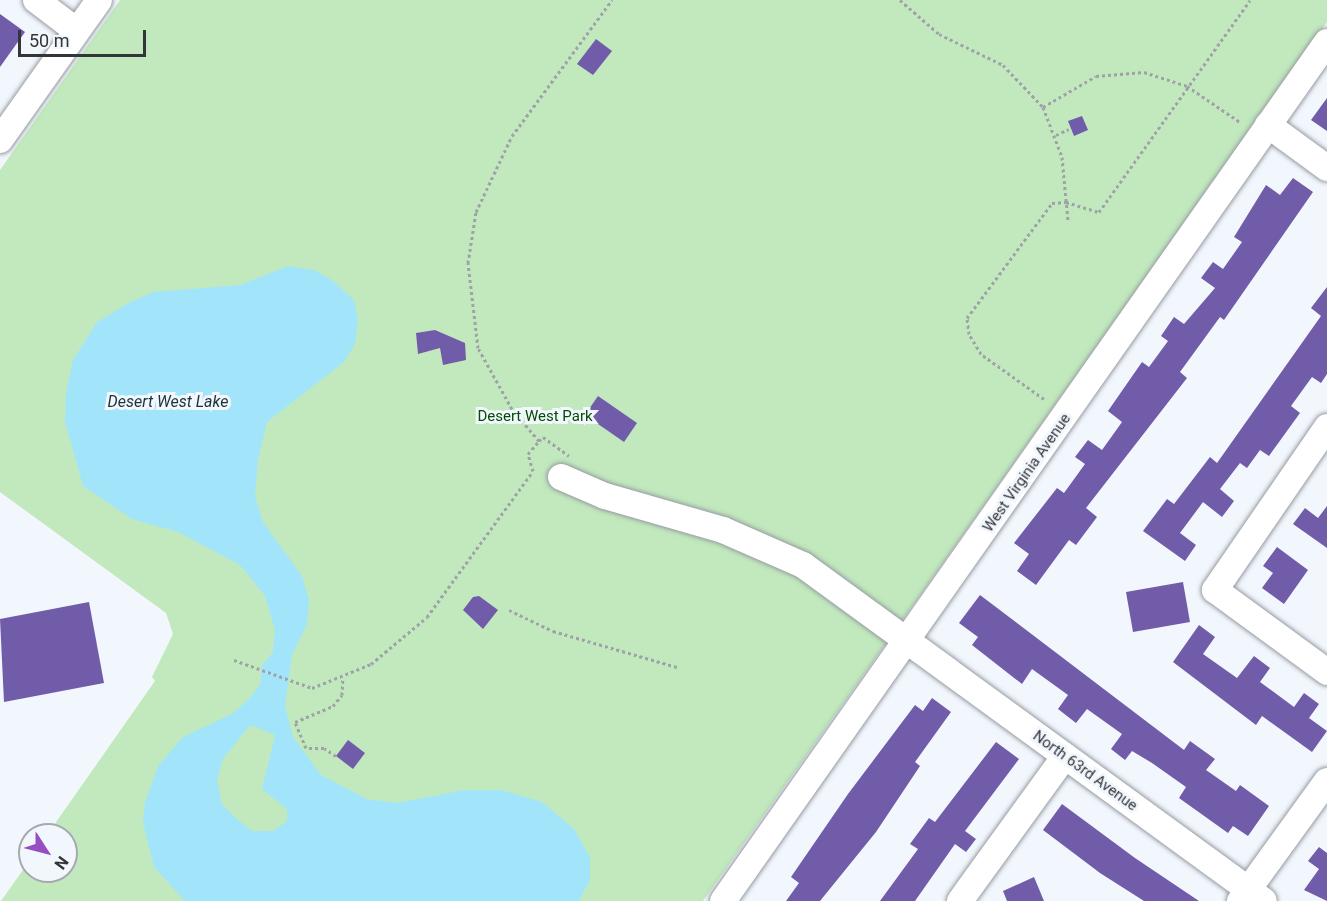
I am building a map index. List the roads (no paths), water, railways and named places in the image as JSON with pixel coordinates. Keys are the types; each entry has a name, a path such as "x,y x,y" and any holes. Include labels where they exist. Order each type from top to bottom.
{"street":[{"path":"36,0 77,31"},
{"path":"0,140 99,0"},
{"name":"West Virginia Avenue","path":"723,901 1327,42"},
{"path":"1268,125 1327,168"},
{"path":"1327,427 1215,590 1327,672"},
{"name":"North 63rd Avenue","path":"568,469 605,496 690,519 769,548 802,565 1065,756 1251,897"},
{"path":"960,901 1065,756"},
{"path":"1251,897 1327,781"}],"water":[{"name":"Desert West Lake","path":"288,266 314,270 332,280 354,300 358,320 355,344 344,362 267,422 258,460 255,496 263,522 302,576 309,600 307,624 292,655 285,706 293,737 321,775 367,799 396,803 465,790 501,790 542,802 574,829 590,857 590,880 579,901 185,901 154,867 143,823 145,802 158,766 183,737 232,714 250,698 261,683 261,667 273,652 275,630 265,596 240,565 178,532 132,519 83,486 65,422 66,393 73,360 97,322 128,303 154,292 240,285","holes":["250,725 275,735 262,789 287,809 287,821 273,831 252,831 222,804 217,780 223,759"]}],"park label":[{"name":"Desert West Park","path":"535,417"}]}
